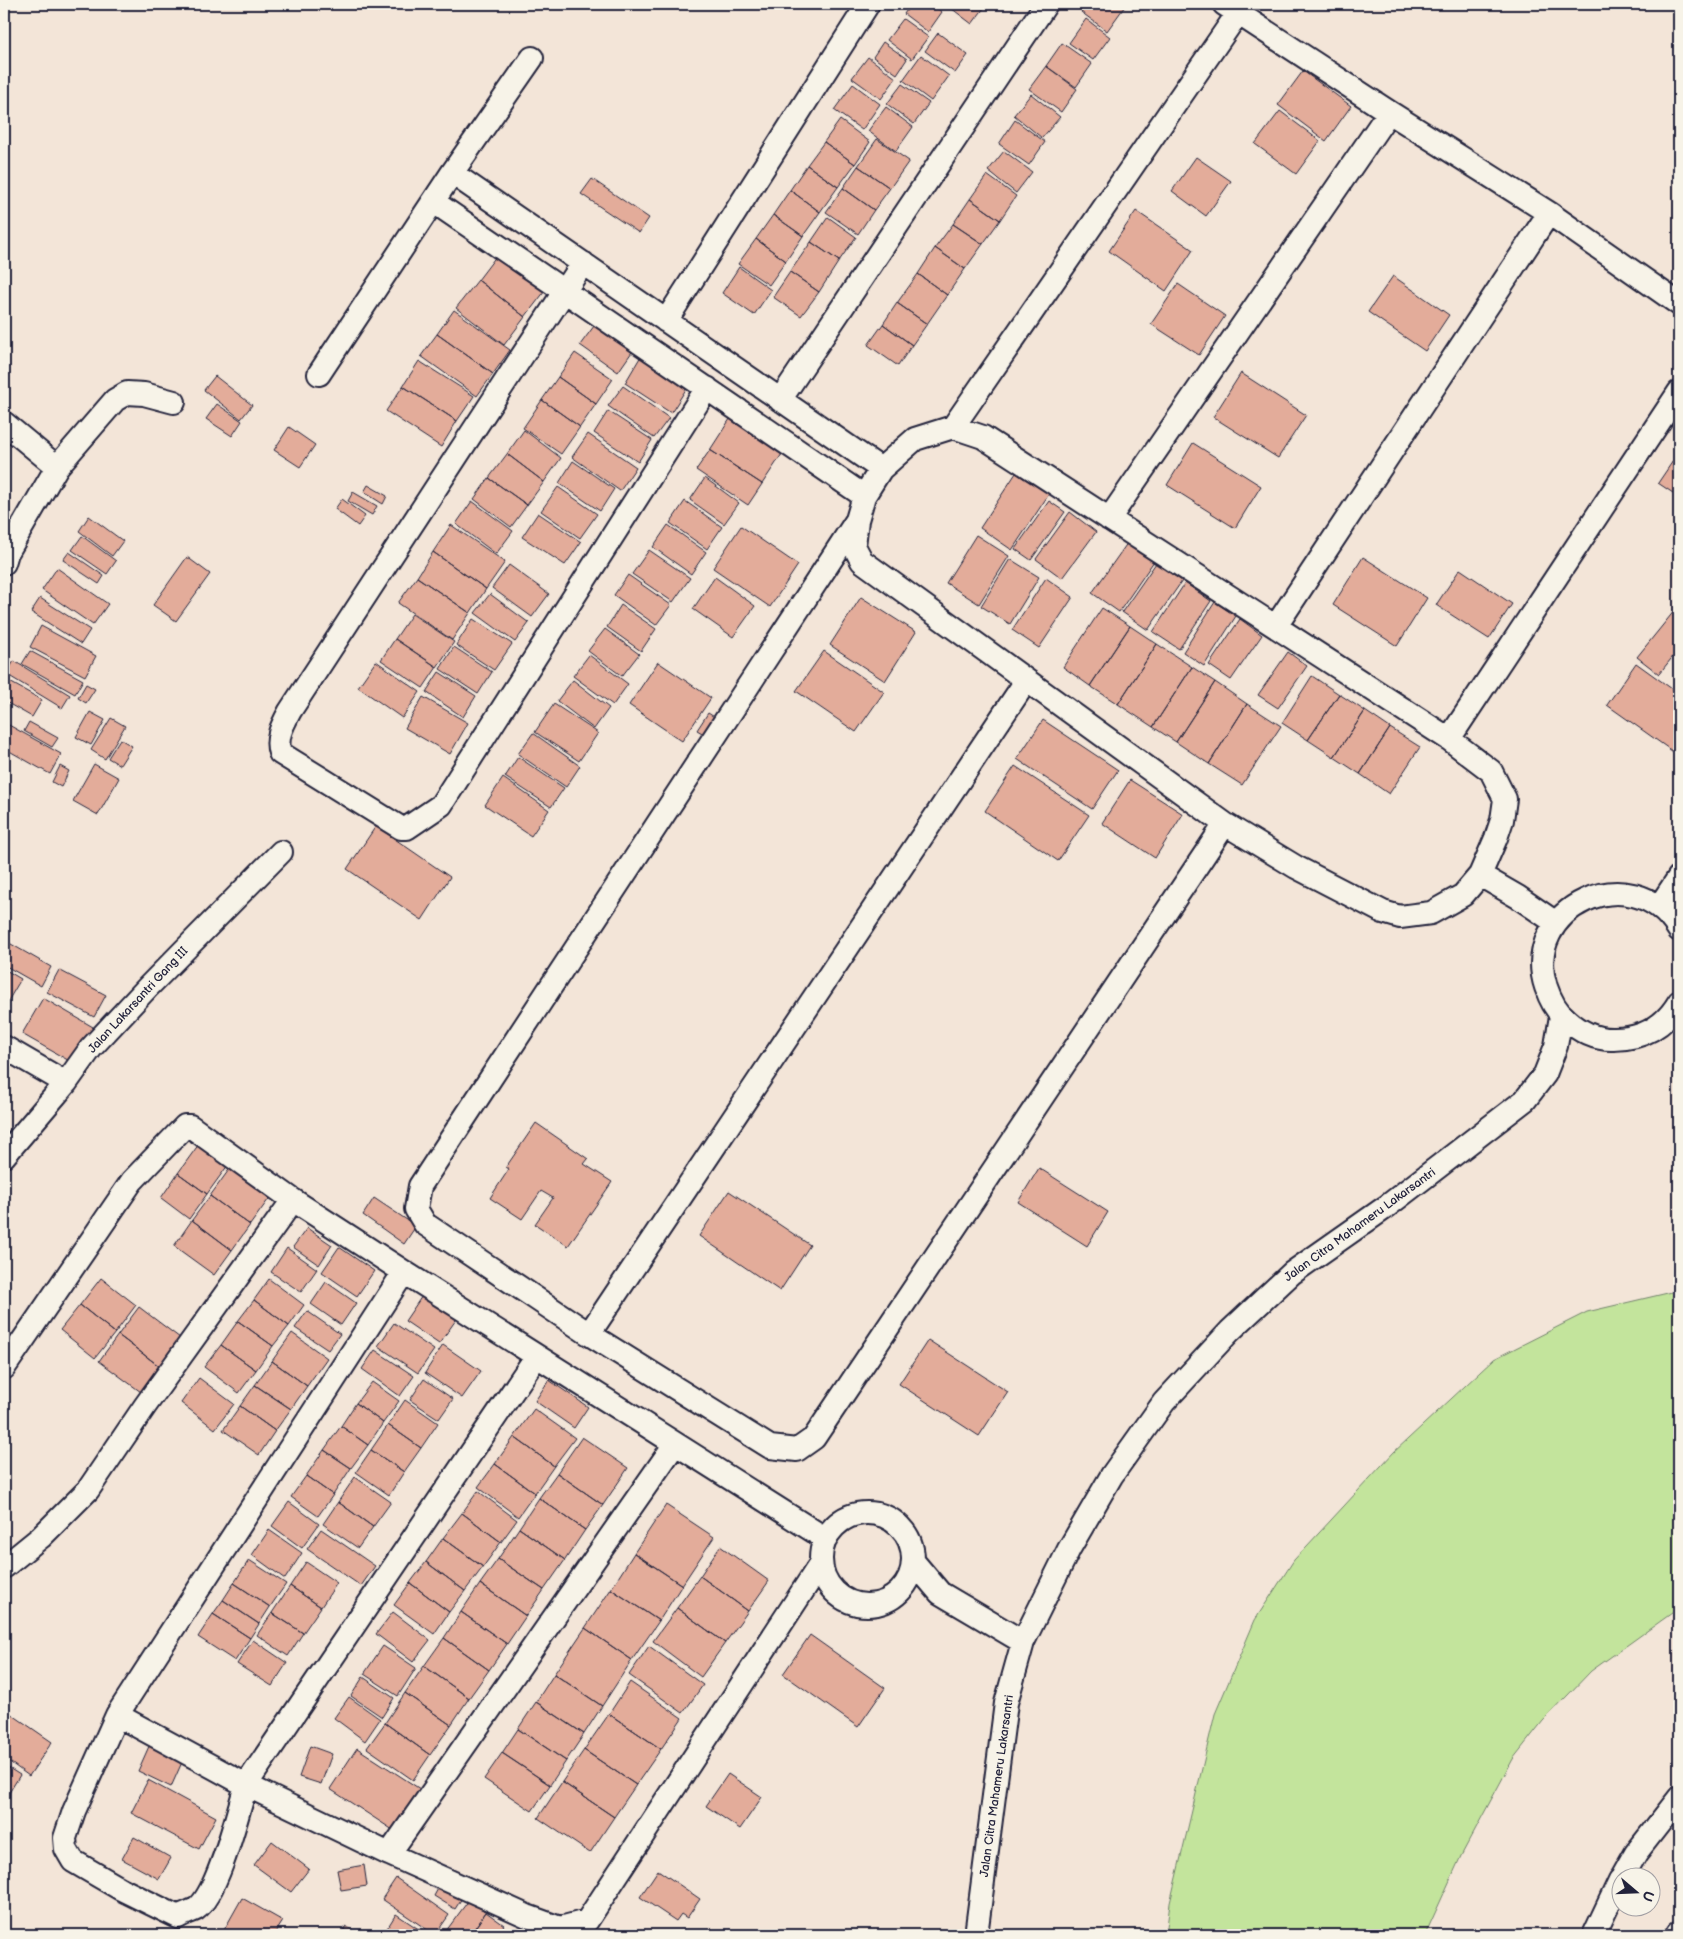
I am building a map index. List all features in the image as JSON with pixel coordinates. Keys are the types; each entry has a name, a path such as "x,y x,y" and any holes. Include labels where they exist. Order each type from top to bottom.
{"street":[{"path":"666,321 868,4"},
{"path":"780,400 1046,4"},
{"path":"953,427 1231,8 1389,112 1548,212 1679,304"},
{"path":"318,374 452,173 532,58"},
{"path":"1109,519 1389,112"},
{"path":"452,173 880,469"},
{"path":"434,202 864,496"},
{"path":"1276,626 1548,212"},
{"path":"582,263 565,292 290,711 281,728 278,746 280,753 401,828 407,828 441,805 707,388"},
{"path":"1449,739 1679,392"},
{"path":"4,563 57,467 114,400 127,393 144,394 174,402"},
{"path":"4,423 57,467"},
{"path":"953,427 983,438 1449,739 1491,771 1505,799 1502,820 1480,875 1463,895 1431,913 1400,917 1383,912 1296,867 1225,824 862,561 854,546 857,520 864,496 880,469 915,439 953,427"},
{"path":"857,520 420,1186 416,1209 425,1224 589,1334 770,1447 797,1450 814,1438 1225,824"},
{"path":"589,1334 1026,681"},
{"name":"Jalan Lakarsantri Gang III","path":"4,1156 66,1083 91,1048 281,852"},
{"path":"1480,875 1518,897 1556,923"},
{"path":"1659,907 1679,877"},
{"path":"1677,1010 1661,1024 1645,1034 1628,1039 1610,1040 1592,1036 1576,1028 1561,1016 1550,999 1544,980 1543,960 1547,941 1556,923 1586,899 1604,894 1624,893 1642,898 1659,907 1673,920 1679,930"},
{"name":"Jalan Citra Mahameru Lakarsantri","path":"976,1935 1006,1703 1023,1642 1069,1549 1112,1475 1164,1402 1230,1331 1292,1273 1386,1207 1526,1100 1545,1074 1556,1046 1561,1016"},
{"path":"4,1047 66,1083"},
{"path":"4,1368 132,1181 186,1126 193,1128 293,1200 404,1272 826,1540"},
{"path":"4,1566 41,1537 88,1490 145,1406 293,1200"},
{"path":"404,1272 117,1716 74,1811 65,1838 66,1849 73,1862 120,1889 178,1917 197,1908 211,1892 246,1785 536,1357"},
{"path":"389,1854 675,1444"},
{"path":"868,1513 882,1515 896,1522 912,1546 913,1561 910,1575 903,1589 891,1599 876,1605 861,1605 846,1600 833,1591 825,1578 821,1563 826,1540 841,1521 854,1515 868,1513"},
{"path":"913,1561 940,1593 1023,1642"},
{"path":"117,1716 246,1785 389,1854 527,1916 560,1928 587,1921 821,1563"},
{"path":"903,1589 940,1593"},
{"path":"1629,1866 1636,1853 1679,1798"},
{"path":"1594,1935 1610,1901"}],"green space":[{"path":"1672,1292 1679,1294 1679,1608 1591,1671 1543,1721 1513,1759 1461,1856 1425,1935 1166,1935 1170,1903 1215,1714 1255,1620 1294,1560 1394,1452 1494,1359 1587,1312"}],"building":[{"path":"911,4 931,4 942,12 928,32 904,14"},
{"path":"954,4 987,4 972,24 951,8"},
{"path":"1087,4 1121,4 1125,6 1107,31 1081,12"},
{"path":"903,19 928,37 912,59 887,40"},
{"path":"1086,19 1110,37 1093,60 1069,43"},
{"path":"938,33 968,55 955,73 925,51"},
{"path":"883,42 907,59 897,74 873,57"},
{"path":"1062,43 1092,64 1076,87 1046,66"},
{"path":"921,55 949,76 931,101 903,80"},
{"path":"868,57 896,78 881,99 852,78"},
{"path":"1046,66 1077,89 1061,112 1029,89"},
{"path":"1303,71 1351,106 1326,141 1278,105"},
{"path":"853,84 880,104 862,130 834,110"},
{"path":"902,84 929,103 914,124 887,104"},
{"path":"1031,94 1060,117 1042,138 1014,115"},
{"path":"886,107 913,127 896,151 868,131"},
{"path":"1280,111 1320,141 1296,174 1255,144"},
{"path":"840,120 870,142 855,164 824,142"},
{"path":"1015,120 1045,142 1029,165 999,144"},
{"path":"877,139 909,161 890,188 858,166"},
{"path":"824,142 855,164 838,187 807,165"},
{"path":"1004,151 1032,172 1016,193 988,171"},
{"path":"1196,157 1231,181 1206,216 1172,191"},
{"path":"807,165 838,187 820,212 790,190"},
{"path":"858,166 890,188 874,210 843,188"},
{"path":"987,175 1016,196 1000,220 970,199"},
{"path":"592,179 649,218 639,233 581,194"},
{"path":"843,188 874,210 858,234 826,212"},
{"path":"790,190 820,212 803,236 773,215"},
{"path":"970,199 1000,220 983,244 953,224"},
{"path":"1136,211 1193,250 1166,291 1109,251"},
{"path":"773,215 803,236 786,261 756,239"},
{"path":"828,217 856,237 839,261 811,242"},
{"path":"953,224 983,244 965,269 935,248"},
{"path":"756,239 786,261 769,285 738,264"},
{"path":"811,242 839,261 819,292 790,272"},
{"path":"935,248 965,269 947,295 918,274"},
{"path":"497,255 545,291 525,317 478,280"},
{"path":"739,267 771,290 754,315 722,293"},
{"path":"790,272 819,292 801,316 773,297"},
{"path":"918,274 947,295 927,324 897,303"},
{"path":"1393,276 1449,315 1425,351 1368,312"},
{"path":"478,280 525,317 504,345 456,308"},
{"path":"1178,284 1225,316 1199,355 1151,324"},
{"path":"897,303 927,324 912,345 883,324"},
{"path":"454,310 510,350 493,374 437,334"},
{"path":"597,322 634,349 618,372 580,345"},
{"path":"883,324 912,345 898,366 868,345"},
{"path":"437,334 493,374 477,396 421,356"},
{"path":"575,353 613,379 596,404 558,377"},
{"path":"641,356 688,386 671,413 625,383"},
{"path":"419,361 474,396 457,421 403,386"},
{"path":"1241,373 1306,415 1278,458 1213,417"},
{"path":"215,376 252,405 241,419 204,390"},
{"path":"558,377 596,404 580,427 542,400"},
{"path":"403,386 457,421 441,447 386,411"},
{"path":"623,386 669,418 654,438 608,406"},
{"path":"542,400 580,427 561,454 523,428"},
{"path":"217,404 242,421 232,436 206,419"},
{"path":"608,411 652,440 638,462 594,433"},
{"path":"730,419 782,454 762,484 710,450"},
{"path":"289,427 315,445 300,467 274,450"},
{"path":"524,430 561,458 544,482 507,454"},
{"path":"588,434 636,467 620,491 572,457"},
{"path":"1193,443 1261,486 1235,528 1167,485"},
{"path":"710,450 762,484 748,505 696,470"},
{"path":"1679,452 1679,497 1658,483"},
{"path":"507,454 544,482 527,505 489,478"},
{"path":"573,461 614,489 600,511 559,483"},
{"path":"1016,473 1049,494 1012,550 980,528"},
{"path":"489,478 527,505 511,527 474,499"},
{"path":"705,478 739,503 724,524 690,500"},
{"path":"368,485 387,496 383,504 364,492"},
{"path":"558,487 597,514 580,538 541,511"},
{"path":"353,492 377,506 372,515 348,501"},
{"path":"342,499 365,516 358,526 335,509"},
{"path":"472,501 513,531 496,554 456,524"},
{"path":"685,501 722,527 707,549 670,523"},
{"path":"1049,501 1065,512 1031,560 1015,549"},
{"path":"1070,512 1096,532 1062,578 1036,559"},
{"path":"538,513 581,542 565,565 522,537"},
{"path":"89,516 123,541 112,556 79,531"},
{"path":"451,525 505,562 486,589 433,552"},
{"path":"668,525 706,552 691,574 653,547"},
{"path":"741,526 798,565 770,607 713,568"},
{"path":"976,535 1009,556 979,604 946,583"},
{"path":"82,536 116,561 107,574 72,550"},
{"path":"1128,542 1154,561 1119,612 1092,593"},
{"path":"649,550 690,578 673,602 632,574"},
{"path":"69,552 104,576 99,584 63,560"},
{"path":"433,552 486,589 470,613 417,577"},
{"path":"187,557 210,574 176,621 153,605"},
{"path":"1363,557 1427,598 1397,646 1333,605"},
{"path":"1010,559 1039,577 1010,624 981,606"},
{"path":"1156,563 1182,581 1148,630 1122,612"},
{"path":"509,565 549,594 532,617 492,588"},
{"path":"57,568 108,604 93,625 42,590"},
{"path":"1460,569 1512,604 1489,639 1436,605"},
{"path":"628,575 671,605 656,625 614,595"},
{"path":"417,577 470,613 452,640 398,603"},
{"path":"715,577 755,606 733,637 693,609"},
{"path":"1046,578 1073,597 1039,648 1012,630"},
{"path":"1185,583 1211,601 1179,649 1153,632"},
{"path":"490,594 529,623 515,642 475,613"},
{"path":"861,597 916,632 885,681 830,645"},
{"path":"40,598 90,630 81,644 31,612"},
{"path":"1215,602 1236,616 1204,666 1183,652"},
{"path":"621,605 656,629 641,651 607,627"},
{"path":"1102,608 1130,626 1090,686 1063,667"},
{"path":"1675,610 1679,614 1679,649 1659,674 1637,657"},
{"path":"412,614 454,642 437,667 395,639"},
{"path":"473,619 512,644 494,670 456,645"},
{"path":"1240,619 1262,635 1231,680 1209,665"},
{"path":"41,626 96,656 85,676 30,647"},
{"path":"1130,626 1157,644 1118,704 1090,686"},
{"path":"605,629 639,654 622,676 588,651"},
{"path":"395,639 437,667 423,688 381,660"},
{"path":"1157,644 1192,667 1153,727 1118,704"},
{"path":"454,647 492,672 478,694 440,669"},
{"path":"30,651 83,680 75,694 22,664"},
{"path":"824,651 884,692 856,732 796,691"},
{"path":"1288,652 1307,666 1278,708 1258,695"},
{"path":"589,655 628,684 613,705 573,676"},
{"path":"14,661 70,695 62,708 6,674"},
{"path":"376,661 420,692 402,718 358,687"},
{"path":"658,662 711,698 682,741 629,705"},
{"path":"1636,663 1679,694 1679,756 1607,705"},
{"path":"1192,667 1215,682 1176,742 1153,727"},
{"path":"439,672 476,696 463,717 426,692"},
{"path":"1312,676 1339,694 1308,740 1282,723"},
{"path":"6,680 42,700 32,717 4,701 4,684"},
{"path":"573,680 609,708 594,729 557,701"},
{"path":"1215,682 1247,704 1209,764 1176,742"},
{"path":"86,684 95,689 86,703 78,698"},
{"path":"1339,694 1365,711 1334,757 1308,740"},
{"path":"423,697 468,723 450,754 405,728"},
{"path":"554,704 598,733 579,761 535,732"},
{"path":"1247,704 1281,726 1242,785 1209,764"},
{"path":"1365,711 1390,728 1360,774 1334,757"},
{"path":"90,712 105,720 91,745 76,737"},
{"path":"708,713 719,720 709,737 697,730"},
{"path":"111,718 125,726 105,759 91,750"},
{"path":"1043,720 1118,770 1092,809 1017,759"},
{"path":"29,722 58,738 52,747 24,731"},
{"path":"7,724 61,754 50,774 4,748 4,730"},
{"path":"1390,728 1420,747 1389,794 1360,774"},
{"path":"533,733 580,766 566,787 518,754"},
{"path":"120,739 132,746 120,765 108,758"},
{"path":"518,757 564,788 551,807 505,777"},
{"path":"94,764 119,778 98,815 73,801"},
{"path":"60,766 69,771 61,787 52,782"},
{"path":"1015,766 1089,815 1058,861 985,811"},
{"path":"503,778 549,810 531,836 485,805"},
{"path":"1130,780 1183,814 1155,858 1102,823"},
{"path":"376,826 450,877 422,920 347,869"},
{"path":"4,940 51,967 41,986 4,965"},
{"path":"4,969 21,979 8,1001 4,998"},
{"path":"59,970 106,995 94,1017 47,992"},
{"path":"43,998 93,1027 73,1063 22,1034"},
{"path":"536,1123 588,1159 584,1164 612,1182 568,1246 535,1224 553,1198 541,1191 522,1219 490,1198 509,1169 506,1167"},
{"path":"199,1144 228,1165 207,1194 178,1173"},
{"path":"231,1167 271,1196 250,1225 210,1196"},
{"path":"1039,1168 1108,1212 1087,1246 1018,1202"},
{"path":"178,1173 207,1194 189,1219 161,1198"},
{"path":"729,1191 810,1245 780,1291 699,1236"},
{"path":"210,1196 250,1225 232,1250 192,1220"},
{"path":"374,1198 416,1226 404,1244 363,1215"},
{"path":"192,1220 232,1250 214,1275 174,1246"},
{"path":"307,1228 332,1245 319,1265 293,1247"},
{"path":"339,1247 374,1271 357,1296 322,1272"},
{"path":"287,1248 317,1269 301,1292 271,1272"},
{"path":"101,1278 136,1305 115,1333 80,1305"},
{"path":"269,1279 304,1305 289,1326 254,1300"},
{"path":"326,1282 356,1303 341,1325 311,1304"},
{"path":"424,1293 458,1317 439,1344 405,1321"},
{"path":"254,1300 289,1326 273,1346 238,1321"},
{"path":"80,1305 115,1333 95,1358 60,1330"},
{"path":"139,1307 180,1338 159,1366 118,1335"},
{"path":"307,1311 340,1334 328,1350 295,1328"},
{"path":"238,1321 273,1346 256,1370 221,1345"},
{"path":"394,1323 434,1350 418,1373 378,1346"},
{"path":"292,1333 327,1358 307,1386 272,1361"},
{"path":"118,1335 159,1366 141,1392 99,1361"},
{"path":"928,1340 1008,1392 979,1436 899,1384"},
{"path":"221,1345 256,1370 239,1393 204,1367"},
{"path":"443,1345 481,1371 462,1398 425,1373"},
{"path":"375,1350 414,1376 400,1396 362,1369"},
{"path":"272,1361 307,1386 291,1409 255,1385"},
{"path":"199,1378 234,1404 215,1429 181,1403"},
{"path":"424,1379 453,1399 439,1419 410,1400"},
{"path":"549,1380 588,1407 574,1428 535,1401"},
{"path":"372,1382 399,1401 383,1423 356,1403"},
{"path":"255,1385 291,1409 275,1431 240,1406"},
{"path":"405,1400 438,1423 421,1448 388,1425"},
{"path":"356,1403 383,1423 368,1445 341,1426"},
{"path":"240,1406 275,1431 259,1455 223,1430"},
{"path":"534,1409 575,1438 554,1466 514,1437"},
{"path":"388,1425 421,1448 404,1472 371,1450"},
{"path":"341,1426 368,1445 351,1468 324,1450"},
{"path":"514,1437 554,1466 535,1493 495,1464"},
{"path":"582,1437 628,1468 603,1505 557,1473"},
{"path":"324,1450 351,1468 333,1495 306,1476"},
{"path":"371,1450 404,1472 389,1495 356,1472"},
{"path":"495,1464 535,1493 518,1517 478,1487"},
{"path":"557,1473 603,1505 585,1530 539,1498"},
{"path":"306,1476 333,1495 318,1516 291,1497"},
{"path":"355,1477 391,1502 373,1527 338,1502"},
{"path":"478,1491 517,1520 501,1542 462,1513"},
{"path":"539,1498 585,1530 565,1560 519,1528"},
{"path":"289,1502 319,1524 302,1548 272,1526"},
{"path":"338,1502 373,1527 358,1548 323,1524"},
{"path":"666,1505 714,1537 682,1585 634,1553"},
{"path":"462,1513 501,1542 483,1567 443,1538"},
{"path":"519,1528 565,1560 544,1590 498,1559"},
{"path":"321,1529 375,1566 361,1586 307,1549"},
{"path":"269,1530 302,1553 285,1579 252,1555"},
{"path":"443,1538 483,1567 465,1591 426,1562"},
{"path":"720,1546 769,1581 748,1611 700,1576"},
{"path":"634,1553 682,1585 659,1621 611,1589"},
{"path":"498,1559 544,1590 526,1616 480,1584"},
{"path":"249,1560 286,1584 270,1607 234,1583"},
{"path":"306,1562 337,1583 321,1607 290,1586"},
{"path":"426,1562 465,1591 449,1612 410,1583"},
{"path":"700,1576 748,1611 725,1643 677,1608"},
{"path":"234,1583 270,1607 259,1624 223,1600"},
{"path":"410,1583 449,1612 434,1634 394,1605"},
{"path":"480,1584 526,1616 507,1644 461,1612"},
{"path":"290,1586 321,1607 303,1633 272,1613"},
{"path":"611,1589 659,1621 632,1660 585,1628"},
{"path":"223,1600 259,1624 250,1638 213,1614"},
{"path":"677,1608 725,1643 701,1677 653,1641"},
{"path":"393,1612 430,1640 413,1662 376,1634"},
{"path":"461,1612 507,1644 489,1670 444,1638"},
{"path":"272,1613 303,1633 288,1656 257,1635"},
{"path":"213,1614 250,1638 235,1661 198,1637"},
{"path":"585,1628 632,1660 602,1706 554,1674"},
{"path":"810,1635 885,1688 858,1727 783,1674"},
{"path":"444,1638 489,1670 469,1698 424,1666"},
{"path":"253,1640 287,1663 272,1686 237,1664"},
{"path":"383,1646 416,1668 398,1696 364,1674"},
{"path":"649,1646 703,1685 683,1713 629,1675"},
{"path":"424,1666 469,1698 451,1725 405,1693"},
{"path":"554,1674 602,1706 584,1734 536,1702"},
{"path":"363,1677 394,1698 382,1717 351,1696"},
{"path":"630,1682 682,1718 661,1749 609,1714"},
{"path":"405,1693 451,1725 430,1755 385,1723"},
{"path":"349,1697 380,1719 365,1741 334,1718"},
{"path":"536,1702 584,1734 566,1761 518,1729"},
{"path":"4,1709 52,1742 29,1776 4,1758"},
{"path":"609,1714 661,1749 636,1785 584,1750"},
{"path":"385,1723 430,1755 413,1780 367,1748"},
{"path":"518,1729 566,1761 550,1785 502,1753"},
{"path":"150,1744 183,1760 171,1787 138,1771"},
{"path":"310,1746 332,1754 321,1784 299,1777"},
{"path":"357,1748 423,1791 396,1832 330,1789"},
{"path":"584,1750 636,1785 614,1817 562,1782"},
{"path":"502,1753 550,1785 532,1811 484,1779"},
{"path":"4,1765 20,1775 4,1801"},
{"path":"728,1774 762,1797 740,1829 706,1806"},
{"path":"148,1780 216,1817 199,1849 131,1813"},
{"path":"562,1782 614,1817 590,1853 538,1818"},
{"path":"134,1837 171,1858 159,1879 122,1859"},
{"path":"272,1841 309,1869 291,1892 254,1865"},
{"path":"364,1865 367,1886 341,1890 337,1870"},
{"path":"658,1870 700,1899 687,1918 681,1914 676,1921 640,1897"},
{"path":"396,1878 449,1915 435,1935 382,1899"},
{"path":"440,1885 462,1898 455,1909 434,1896"},
{"path":"242,1898 283,1921 274,1935 233,1935 224,1930"},
{"path":"469,1900 486,1912 470,1935 443,1935"},
{"path":"486,1912 504,1925 496,1935 470,1935"},
{"path":"396,1914 426,1934 394,1935 386,1930"},
{"path":"346,1926 360,1935 341,1935"}]}
